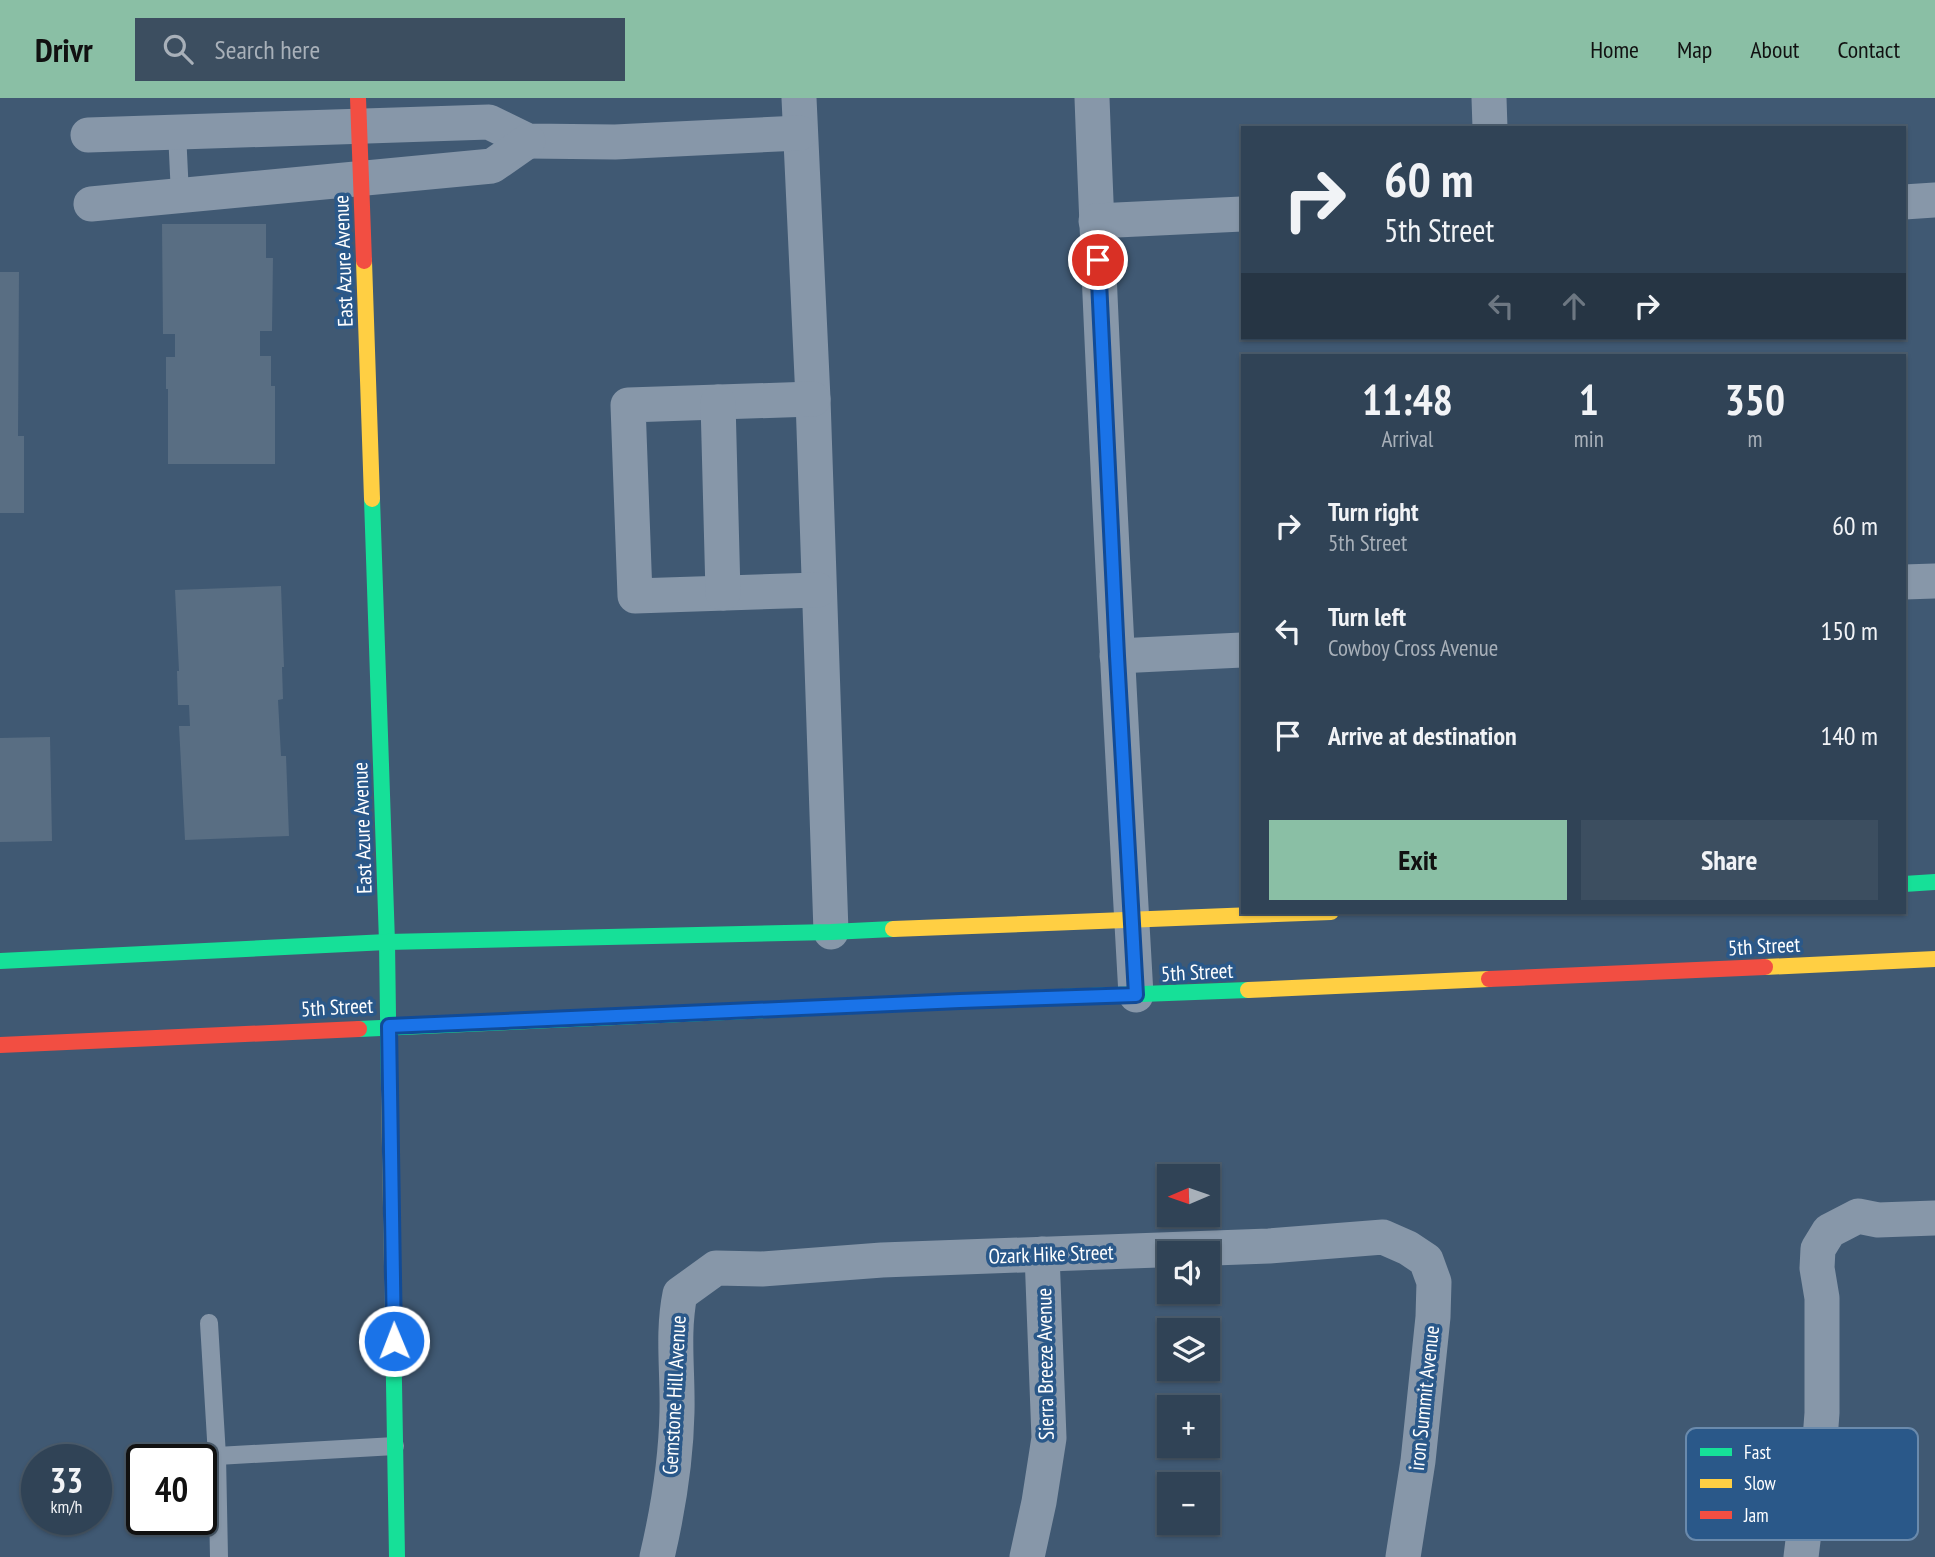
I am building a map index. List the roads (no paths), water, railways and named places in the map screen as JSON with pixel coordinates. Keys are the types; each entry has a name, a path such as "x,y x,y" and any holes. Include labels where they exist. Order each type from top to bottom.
{"main road":[{"name":"East Azure Avenue","path":"358,112 387,942 397,1557"},
{"path":"1906,884 1935,882"},
{"path":"0,961 387,942 831,932 1291,914"},
{"name":"5th Street","path":"0,1045 1935,959"}],"street":[{"path":"799,98 813,399 831,932"},
{"path":"1092,98 1117,656 1136,995"},
{"path":"1489,98 1490,126"},
{"path":"88,135 177,132 358,112 489,122 528,141 615,142 800,133"},
{"path":"91,204 492,166 528,141"},
{"path":"1906,202 1935,200"},
{"path":"1096,221 1241,214"},
{"path":"813,399 628,405 635,596 818,590"},
{"path":"718,402 723,593"},
{"path":"1906,582 1935,581"},
{"path":"1117,656 1241,650"},
{"path":"1821,1428 1822,1298 1817,1268 1818,1249 1829,1231 1858,1216 1878,1220 1935,1218"},
{"name":"Ozark Hike Street","path":"697,1283 716,1268 762,1269 882,1259 1269,1246 1384,1237 1408,1248"},
{"name":"iron Summit Avenue","path":"1403,1557 1418,1461 1433,1317 1434,1282 1426,1260 1408,1248"},
{"name":"Sierra Breeze Avenue","path":"1027,1557 1049,1438 1042,1254"},
{"name":"Gemstone Hill Avenue","path":"657,1557 674,1460 677,1411 676,1313 680,1293 697,1283"}],"lane":[{"path":"177,132 180,195"},
{"path":"209,1323 216,1444"},
{"path":"219,1557 217,1456 395,1446"}]}
